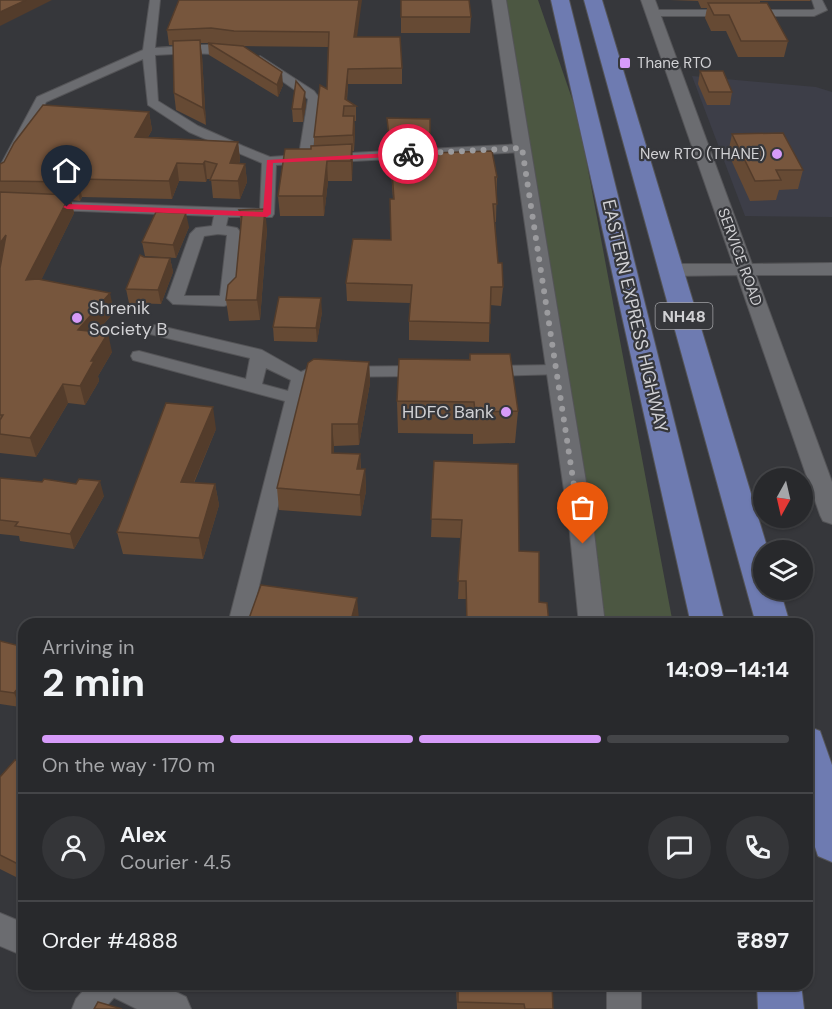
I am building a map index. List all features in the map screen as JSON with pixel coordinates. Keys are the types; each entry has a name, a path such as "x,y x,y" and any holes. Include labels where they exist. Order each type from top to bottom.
{"highway":[{"name":"EASTERN EXPRESS HIGHWAY","path":"560,2 707,618"},
{"name":"NH48","path":"595,2 771,618"},
{"path":"813,766 832,843"},
{"path":"779,990 781,1009"}],"street":[{"path":"155,0 149,52 152,102 168,116 192,130 270,161 306,153"},
{"path":"499,0 581,524 591,618"},
{"path":"710,0 715,13"},
{"path":"650,7 715,13 814,13 821,10 817,0"},
{"name":"SERVICE ROAD","path":"650,7 832,515"},
{"path":"0,179 41,100 149,52 192,49 235,51 249,54 263,62 314,99 306,153"},
{"path":"257,149 306,153 522,148"},
{"path":"0,204 267,214 270,161"},
{"path":"218,230 222,213"},
{"path":"218,230 232,231 235,234 228,297 224,301 179,301 175,298 197,234 201,231 218,230"},
{"path":"166,265 186,266"},
{"path":"671,270 832,269"},
{"path":"156,330 255,354 302,379"},
{"path":"139,357 294,398"},
{"path":"253,387 260,358"},
{"path":"463,371 557,370"},
{"path":"240,618 299,381 312,372 440,371"},
{"path":"0,929 18,937"},
{"path":"86,1009 102,990"},
{"path":"624,990 624,1009"}],"shaded area":[{"name":"New RTO (THANE)","path":"692,76 816,87 832,92 832,217 745,216"}],"green space":[{"path":"505,0 538,0 578,116 672,618 597,618"}],"building":[{"path":"0,0 26,0 0,12"},
{"path":"179,0 359,0 354,37 400,37 402,68 348,69 345,99 356,106 344,106 343,116 354,116 353,135 314,137 320,85 327,89 329,32 234,31 211,28 167,30"},
{"path":"401,0 469,0 471,17 401,17"},
{"path":"708,3 767,3 788,41 741,41 729,15 714,15"},
{"path":"200,40 203,108 174,93 173,41"},
{"path":"208,43 243,46 282,72 277,85"},
{"path":"700,71 723,71 732,92 709,92"},
{"path":"296,81 305,92 302,109 292,109"},
{"path":"43,105 149,112 135,137 238,142 230,163 245,164 238,181 210,180 217,164 205,161 203,164 177,163 169,181 78,179 76,182 0,181 0,164 4,162 14,143"},
{"path":"387,118 430,119 430,133 389,136"},
{"path":"783,133 803,170 776,170 781,180 755,181 732,134"},
{"path":"430,142 430,153 492,151 497,177 495,177 497,204 493,204 498,263 502,263 503,287 491,287 490,323 409,321 412,285 346,283 353,239 391,240 390,199 394,199 390,144"},
{"path":"352,144 351,161 327,161 323,196 278,196 285,149 311,149 311,146"},
{"path":"0,192 70,195 26,280 38,279 110,293 78,330 108,333 91,361 94,361 80,386 63,384 30,438 0,434 0,420 3,415 0,415 0,268 6,235 0,243"},
{"path":"265,209 257,300 226,300 228,285 236,277 242,214 239,210"},
{"path":"156,212 186,213 173,245 142,242"},
{"path":"140,255 170,258 158,290 126,289"},
{"path":"279,297 321,298 316,328 273,327"},
{"path":"470,354 510,354 518,411 475,412 474,402 397,401 399,359 470,360"},
{"path":"314,359 369,362 358,424 332,424 332,453 360,454 357,469 365,469 360,495 277,488 308,363"},
{"path":"166,403 213,407 181,482 215,484 199,538 117,532"},
{"path":"434,461 518,464 519,551 539,552 539,602 547,603 548,618 467,618 466,581 458,581 462,520 431,519"},
{"path":"0,478 42,482 44,479 76,484 79,479 100,481 70,534 15,526 18,522 0,520"},
{"path":"261,585 357,598 352,618 249,618"},
{"path":"0,641 18,646 18,688 14,693 0,691"},
{"path":"15,760 18,761 18,864 0,855 0,777"},
{"path":"458,990 552,990 553,1009 525,1009 524,1004 458,1002"},
{"path":"98,1002 122,1009 94,1009"}],"way so far":[{"path":"408,154 522,148 583,544"}],"place":[{"name":"Thane RTO","path":"625,63"},
{"name":"New RTO (THANE)","path":"777,154"},
{"name":"Shrenik Society B","path":"77,318"},
{"name":"HDFC Bank","path":"506,412"}],"route":[{"path":"67,207 267,214 270,161 408,154"}]}
